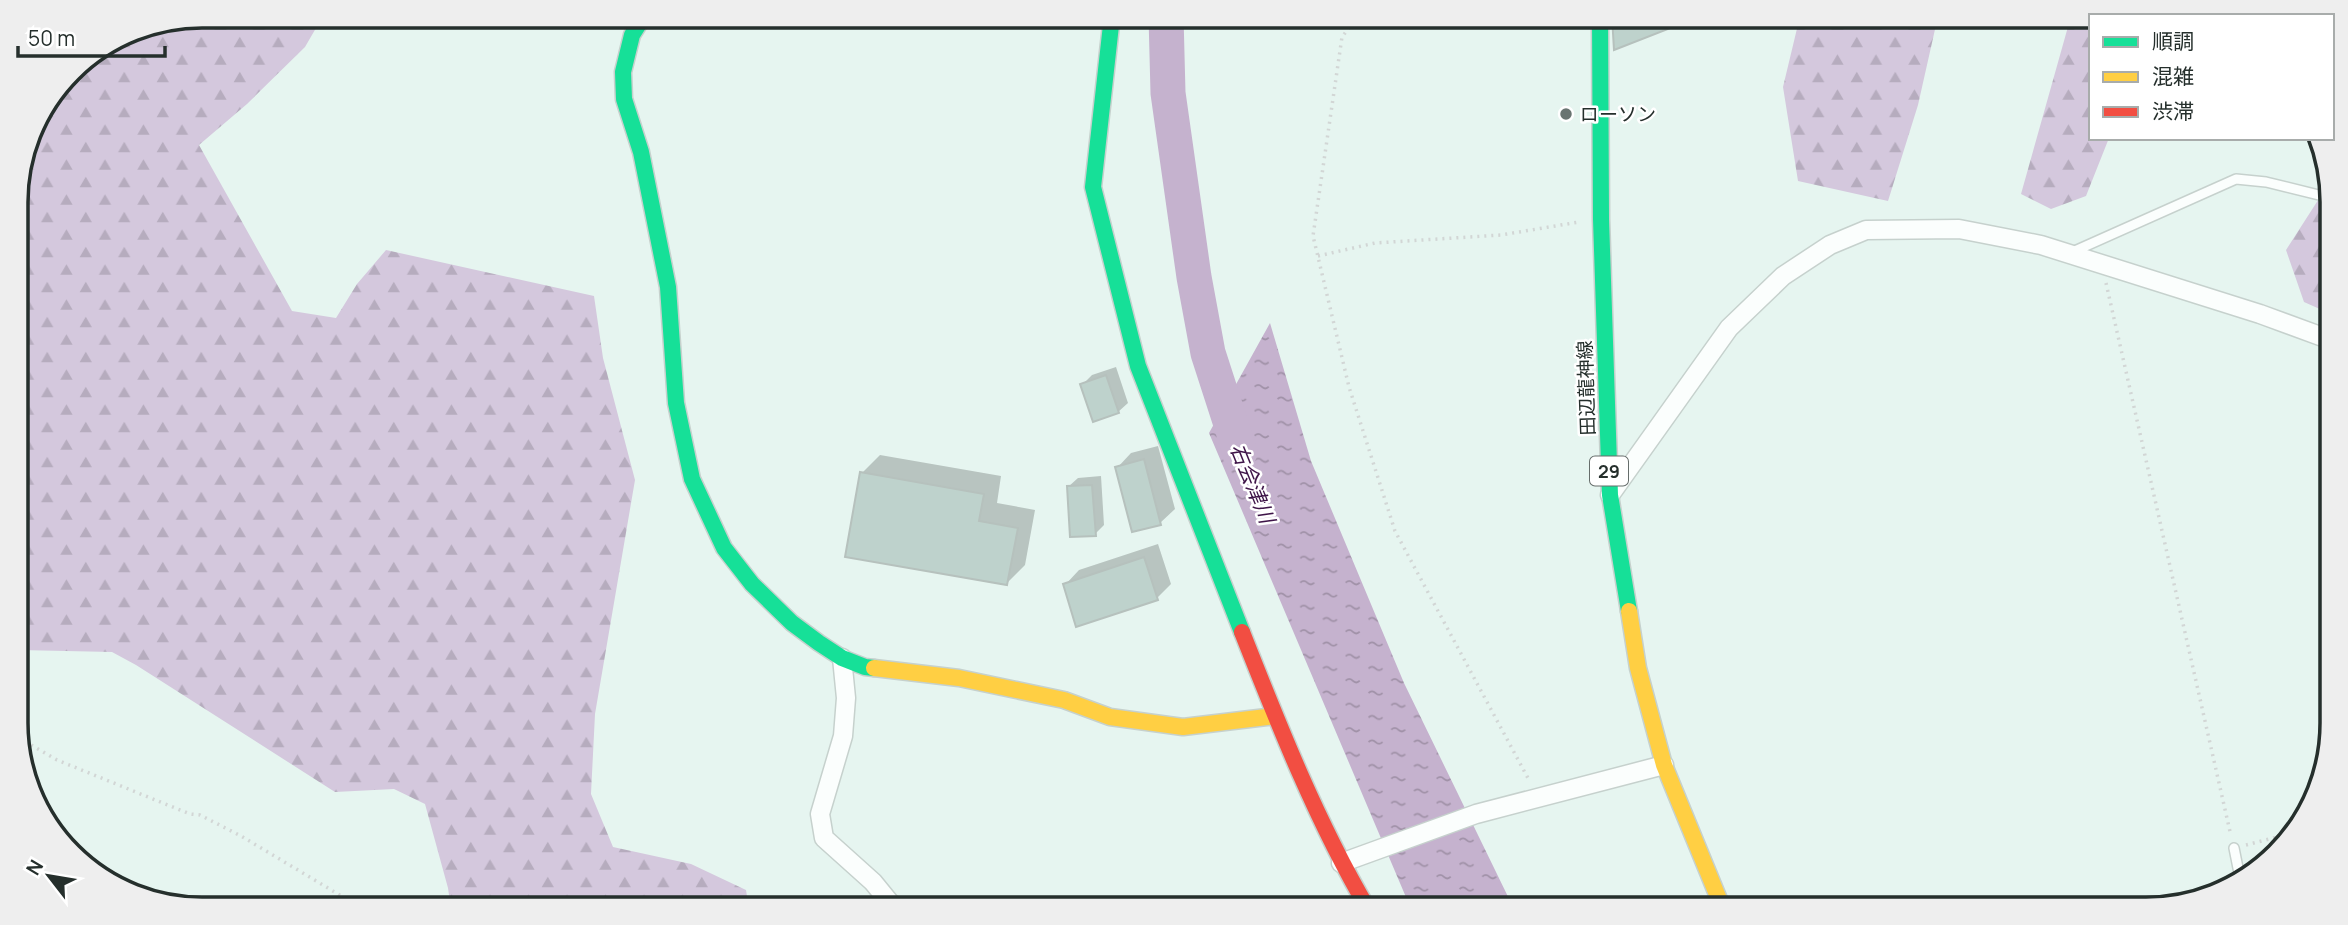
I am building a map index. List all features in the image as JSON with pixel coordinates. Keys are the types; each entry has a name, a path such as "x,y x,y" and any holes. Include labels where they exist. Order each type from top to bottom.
{"street":[{"path":"636,28 632,35 623,72 624,99 642,152 668,287 676,403 692,479 724,548 751,584 792,623 819,643 842,658 865,667 959,678 1064,700 1110,718 1183,727 1275,716"},
{"path":"1111,28 1093,187 1138,366 1275,716 1341,863 1361,897"},
{"name":"田辺龍神線","path":"1600,28 1601,219 1609,495 1638,668 1664,765 1718,897"},
{"path":"1609,495 1729,328 1783,276 1830,245 1866,230 1959,229 2004,237 2068,253 2260,314 2320,336"},
{"path":"842,658 846,698 843,736 820,814 824,838 885,897"},
{"path":"1341,863 1476,814 1664,765"}],"lane":[{"path":"2068,253 2236,179 2266,182 2320,195"},
{"path":"2234,848 2238,870"}],"path":[{"path":"1349,28 1342,37 1313,236 1349,387 1395,531 1538,798"},
{"path":"1318,256 1375,243 1501,235 1601,219"},
{"path":"2102,265 2234,848 2278,837"},
{"path":"29,744 57,760 190,814 200,815 241,836 343,897"}],"green space":[{"path":"190,28 316,28 305,47 247,104 199,145 292,311 336,318 357,284 386,250 594,296 603,358 635,480 595,714 591,794 613,847 691,864 746,890 747,897 449,897 425,804 394,789 335,792 112,652 28,650 28,190 41,135 57,105 87,71 115,51 135,41 168,31"},
{"path":"1797,28 1935,28 1918,105 1888,201 1798,181 1783,87"},
{"path":"2068,28 2089,28 2089,140 2108,140 2086,196 2051,209 2021,194"},
{"path":"2320,197 2320,309 2304,302 2286,250"}],"water":[{"path":"1270,323 1311,461 1404,683 1508,897 1406,897 1209,433"}],"building":[{"path":"1613,28 1670,28 1614,50"},
{"path":"1106,375 1119,413 1093,422 1080,384"},
{"path":"1144,459 1161,525 1132,532 1115,467"},
{"path":"860,472 984,494 979,521 1018,528 1007,585 845,557"},
{"path":"1092,485 1096,536 1070,537 1067,486"},
{"path":"1144,557 1158,600 1076,627 1063,584"}],"waterway":[{"name":"右会津川","path":"1166,28 1168,93 1194,277 1208,353 1240,452"}],"traffic: fast":[{"path":"636,28 632,35 623,72 624,99 641,152 668,287 676,403 692,479 724,548 752,584 792,623 819,643 842,658 874,668"},
{"path":"1111,28 1093,187 1138,366 1242,632"},
{"path":"1600,28 1601,219 1610,495 1629,611"}],"traffic: slow":[{"path":"1629,611 1638,668 1664,765 1718,897"},
{"path":"874,668 959,678 1064,700 1110,717 1183,727 1275,716"}],"traffic: jam":[{"path":"1242,632 1315,808 1361,897"}],"place":[{"name":"ローソン","path":"1566,114"}]}
